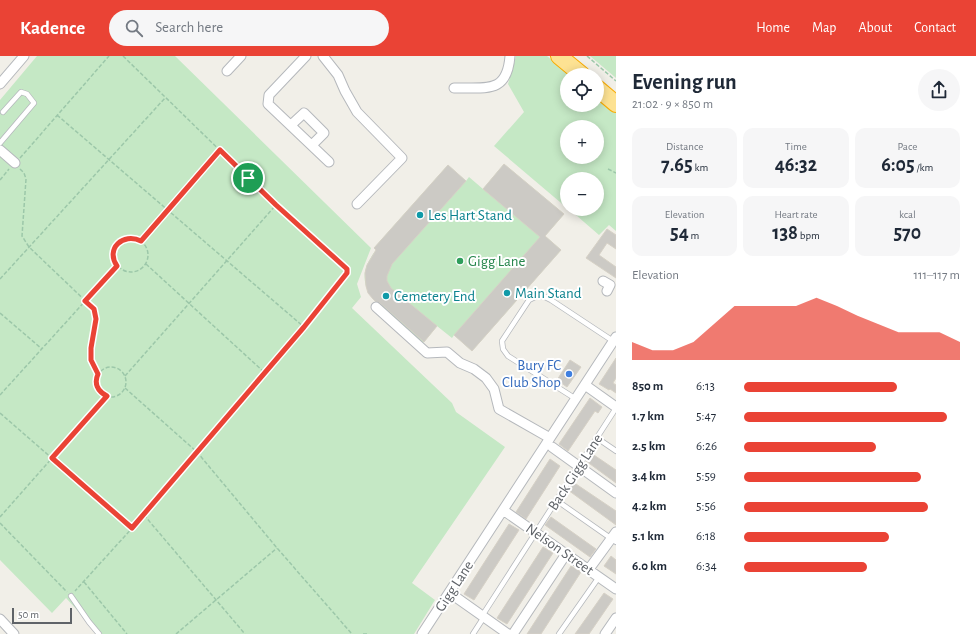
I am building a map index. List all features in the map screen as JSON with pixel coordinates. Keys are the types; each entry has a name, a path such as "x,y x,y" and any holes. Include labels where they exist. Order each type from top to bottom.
{"highway":[{"path":"559,56 574,68"},
{"path":"604,94 616,104"}],"street":[{"path":"0,84 24,56"},
{"path":"227,71 241,56"},
{"path":"306,56 269,95 268,104 329,162"},
{"path":"323,56 338,75 357,112 402,158 357,204"},
{"path":"454,88 495,86 504,80 507,74 510,56"},
{"path":"291,125 304,113 324,133 312,145"},
{"path":"0,150 15,163"},
{"path":"376,307 427,353 447,352 486,378 494,389 499,409 551,443 578,466 616,493"},
{"name":"Gigg Lane","path":"422,634 503,510 551,443 576,399 615,339"},
{"path":"585,385 616,408"},
{"name":"Nelson Street","path":"503,510 616,589"},
{"path":"589,569 614,537"},
{"path":"513,634 566,554"},
{"path":"457,598 508,634"},
{"path":"605,634 616,618"},
{"path":"0,619 14,634"}],"lane":[{"path":"0,143 34,103 27,94 21,92 4,112"},
{"path":"576,399 508,356 503,349 502,341 529,300 537,296 551,300 615,339"},
{"name":"Back Gigg Lane","path":"473,634 556,500 616,408"},
{"path":"597,438 616,451"},
{"path":"556,500 614,537"},
{"path":"559,634 599,577"},
{"path":"71,596 98,634"}],"path":[{"path":"0,180 109,56"},
{"path":"0,523 71,596 144,515 304,327 347,273 347,269 276,205 123,56"},
{"path":"586,56 616,81"},
{"path":"0,279 165,98"},
{"path":"57,115 304,327"},
{"path":"141,241 220,150"},
{"path":"15,163 24,173 26,178 22,236 29,247 94,309 96,319 91,348 91,360 98,374"},
{"path":"608,169 616,172"},
{"path":"125,376 276,205"},
{"path":"128,238 141,241 148,251 146,264 140,270 134,272 123,271 117,266 113,256 118,242 128,238"},
{"path":"146,264 265,373"},
{"path":"0,395 117,266"},
{"path":"0,313 42,349"},
{"path":"113,366 119,368 125,376 127,381 125,388 122,393 117,396 107,396 102,394 98,389 96,383 98,374 104,368 113,366"},
{"path":"125,388 197,452 277,548 352,634"},
{"path":"0,517 107,396"},
{"path":"0,413 132,528"},
{"path":"144,515 245,634"},
{"path":"176,634 277,548"},
{"path":"84,582 127,634"}],"green space":[{"path":"37,56 175,56 371,248 357,284 361,297 352,308 452,403 456,412 505,447 412,583 435,600 414,634 99,634 66,598 52,613 0,560 0,100"},
{"path":"516,56 547,56 562,68 560,68 560,112 604,112 604,103 616,113 616,231 609,225 599,235 577,216 604,216 604,172 560,172 560,202 494,146 524,112 508,84"},
{"path":"590,56 616,56 616,78"},
{"name":"Gigg Lane","path":"504,164 560,211 560,216 562,216 545,236 561,250 472,351 454,335 452,338 437,326 423,343 376,302 366,287 365,270 376,250 374,248 448,165 466,181 469,177 483,189"}],"building":[{"path":"504,164 560,211 560,216 562,216 545,236 561,250 472,351 454,335 540,237 483,189"},
{"path":"448,165 466,181 392,264 387,276 387,281 391,288 437,326 424,342 380,303 373,299 368,293 365,273 367,265 376,250 374,248"},
{"path":"607,229 616,235 616,249 607,243 599,255 616,267 616,278 586,258"},
{"path":"616,358 616,378 613,383 616,385 616,393 599,384"},
{"name":"Bury FC Club Shop","path":"570,360 581,367 567,387 557,380"},
{"path":"590,398 602,407 598,413 595,411 568,451 559,444"},
{"path":"591,453 616,470 616,483 586,461"},
{"path":"550,459 560,466 526,519 516,512"},
{"path":"573,482 616,511 616,525 568,490"},
{"path":"551,517 596,549 590,557 545,525"},
{"path":"509,524 519,530 474,600 464,594"},
{"path":"543,547 553,553 507,624 497,618"},
{"path":"611,556 616,560 616,574 604,566"},
{"path":"571,566 581,572 541,634 527,634"},
{"path":"604,593 613,599 589,634 575,634"}],"place":[{"name":"Les Hart Stand","path":"420,215"},
{"name":"Gigg Lane","path":"460,261"},
{"name":"Main Stand","path":"507,293"},
{"name":"Cemetery End","path":"386,296"},
{"name":"Bury FC Club Shop","path":"569,374"}],"route":[{"path":"220,150 248,178 347,269 347,273 304,327 132,528 52,458 107,396 102,394 96,383 98,374 91,360 91,348 96,319 94,309 85,301 117,266 113,256 118,242 128,238 141,241 220,150"}]}
